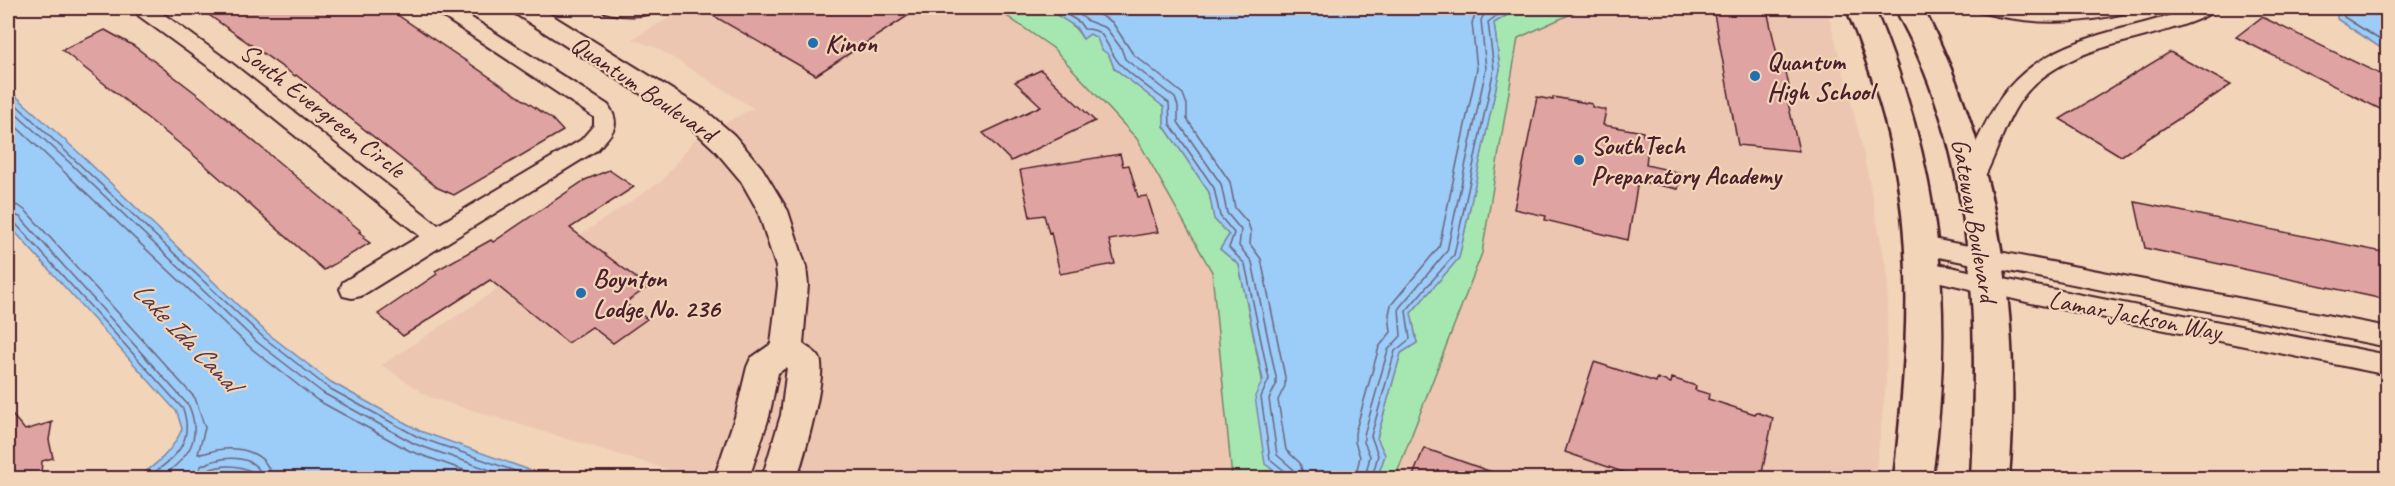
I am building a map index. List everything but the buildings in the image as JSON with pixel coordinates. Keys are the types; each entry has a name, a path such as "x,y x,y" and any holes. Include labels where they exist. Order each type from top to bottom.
{"main road":[{"name":"Gateway Boulevard","path":"1860,8 1881,59 1903,130 1913,176 1923,258 1923,375 1913,478"},
{"name":"Gateway Boulevard","path":"1909,8 1941,77 1972,179 1987,271 1993,354 1990,478"}],"street":[{"name":"South Evergreen Circle","path":"145,8 146,12 223,67 437,237"},
{"path":"352,289 588,145 605,126 605,117 593,105 442,8"},
{"name":"Quantum Boulevard","path":"524,8 695,116 724,142 752,175 773,211 791,267 793,285 786,351"},
{"path":"612,8 623,11 650,8"},
{"path":"1986,8 2015,15 2046,18 2082,17 2122,8"},
{"path":"1972,179 1994,126 2006,104 2016,91 2040,69 2076,49 2172,23 2206,8"},
{"name":"Lamar Jackson Way","path":"1923,258 1987,271 2347,358 2388,365"},
{"name":"Lamar Jackson Way","path":"1987,271 2334,326 2388,337"},
{"path":"2334,326 2347,358"},
{"path":"732,478 752,417 763,367 786,351 805,362 798,415 780,478"}],"shaded area":[{"path":"687,8 994,8 1053,48 1137,139 1212,272 1232,478 696,478 429,397 382,365 662,181 694,140 753,108 657,48 632,39"},
{"path":"1584,8 1827,8 1863,150 1888,278 1886,383 1875,478 1395,478 1482,253 1518,37"}],"green space":[{"path":"995,8 1033,8 1055,13 1074,27 1083,39 1090,34 1098,38 1101,48 1109,55 1114,68 1164,107 1164,126 1209,192 1214,219 1229,235 1220,249 1239,265 1282,478 1232,478 1212,272 1137,139 1053,48"},
{"path":"1519,8 1584,8 1518,38 1482,253 1395,478 1377,478 1385,455 1377,438 1401,353 1417,343 1411,313 1459,258 1500,69 1494,23"}],"water":[{"path":"1045,8 1519,8 1494,23 1500,69 1459,258 1411,313 1417,343 1401,353 1377,438 1385,455 1377,478 1282,478 1265,464 1255,396 1263,380 1239,265 1220,249 1229,235 1214,219 1209,192 1164,126 1164,107 1114,68 1109,55 1101,49 1097,38 1090,34 1083,39 1076,27"},
{"path":"2337,8 2387,8 2387,52 2337,19"},
{"name":"Lake Ida Canal","path":"8,89 78,152 267,333 331,382 420,431 552,478 254,478 243,473 219,472 203,478 137,478 163,457 174,444 182,429 177,412 8,224"}],"place":[{"name":"Kinon","path":"813,43"},
{"name":"Quantum High School","path":"1755,76"},
{"name":"SouthTech Preparatory Academy","path":"1579,160"},
{"name":"Boynton Lodge No. 236","path":"581,293"}]}
